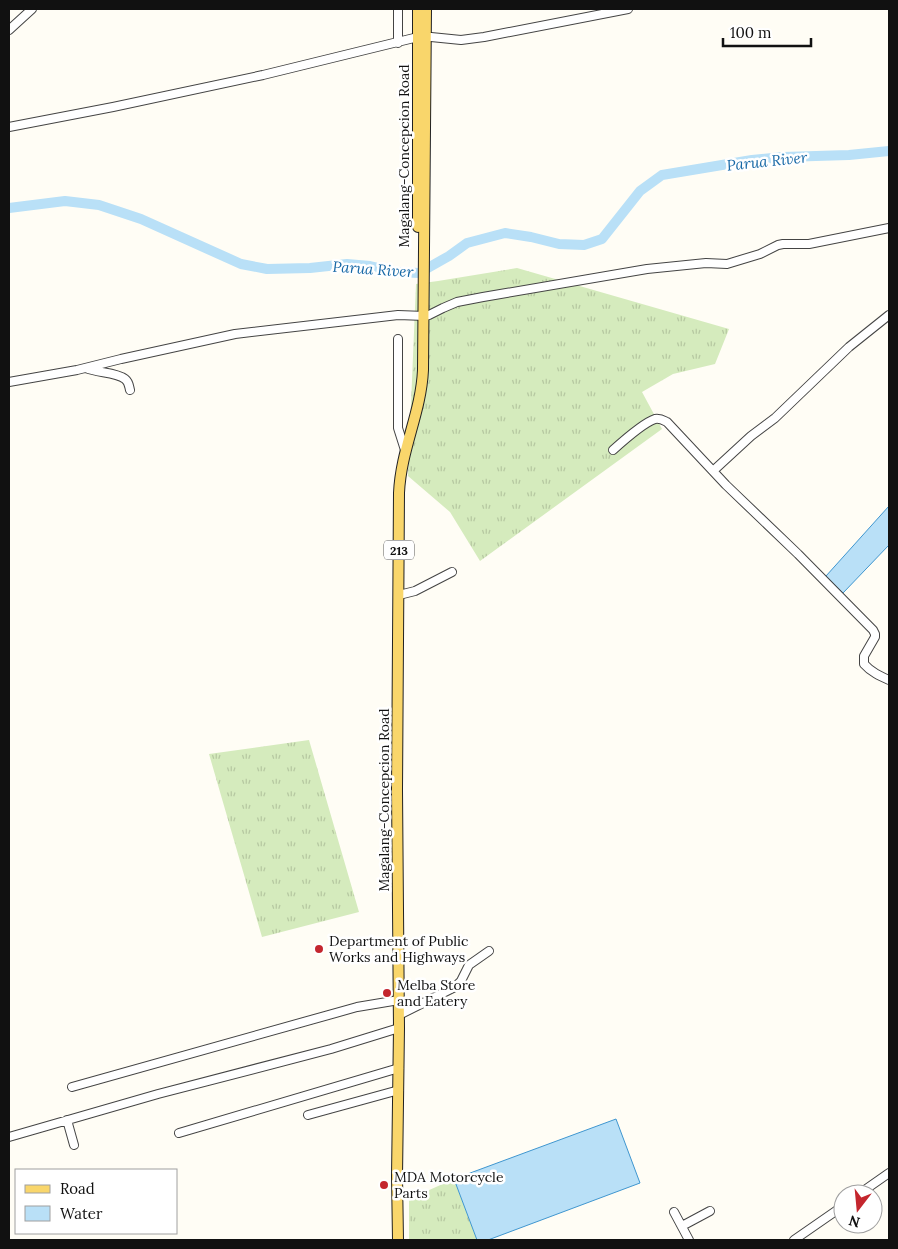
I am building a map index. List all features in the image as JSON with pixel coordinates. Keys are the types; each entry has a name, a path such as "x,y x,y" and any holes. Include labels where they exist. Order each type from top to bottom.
{"main road":[{"name":"Magalang-Concepcion Road","path":"398,1240 397,1167 400,1028 397,782 399,484 405,450 422,389 424,363 421,315 421,39 418,9"},
{"name":"Magalang-Concepcion Road","path":"421,39 426,9"}],"street":[{"path":"9,30 32,9"},
{"path":"398,9 398,42"},
{"path":"9,127 263,75 398,42 421,39 478,38 628,9"},
{"path":"9,382 86,368 235,334 363,319 429,315 448,305 476,298 647,269 727,264 760,254 778,245 809,244 889,228"},
{"path":"713,471 751,436 775,418 849,347 889,315"},
{"path":"398,339 398,428 405,450"},
{"path":"86,368 124,378 129,384 130,390"},
{"path":"613,450 646,424 656,419 667,422 713,471 873,630 875,637 864,656 864,664 868,669 889,680"},
{"path":"399,595 415,591 452,572"},
{"path":"399,1015 455,987 461,981 469,966 489,951"},
{"path":"72,1087 357,1007 399,1000"},
{"path":"9,1137 158,1094 331,1049 400,1028"},
{"path":"179,1133 399,1068"},
{"path":"308,1116 399,1090"},
{"path":"67,1120 74,1145"},
{"path":"873,1184 889,1173"},
{"path":"682,1226 710,1211"},
{"path":"674,1212 689,1240"},
{"path":"794,1240 833,1213"}],"green space":[{"path":"517,268 729,329 715,364 673,374 642,392 662,429 480,561 450,512 408,476 416,284"},
{"path":"309,740 359,912 262,937 209,754"},
{"path":"454,1179 477,1240 409,1240 409,1199"}],"water":[{"path":"889,506 889,545 843,593 826,576"},
{"path":"616,1119 640,1183 488,1240 477,1240 454,1179"}],"waterway":[{"name":"Parua River","path":"9,208 65,201 99,205 141,219 241,264 267,269 310,268 347,264 370,266 396,272 419,273 467,243 505,233 559,244 584,245 602,239 640,191 662,175 752,160 889,151"}],"place":[{"name":"Department of Public Works and Highways","path":"319,949"},
{"name":"Melba Store and Eatery","path":"387,993"},
{"name":"MDA Motorcycle Parts","path":"384,1185"}]}
